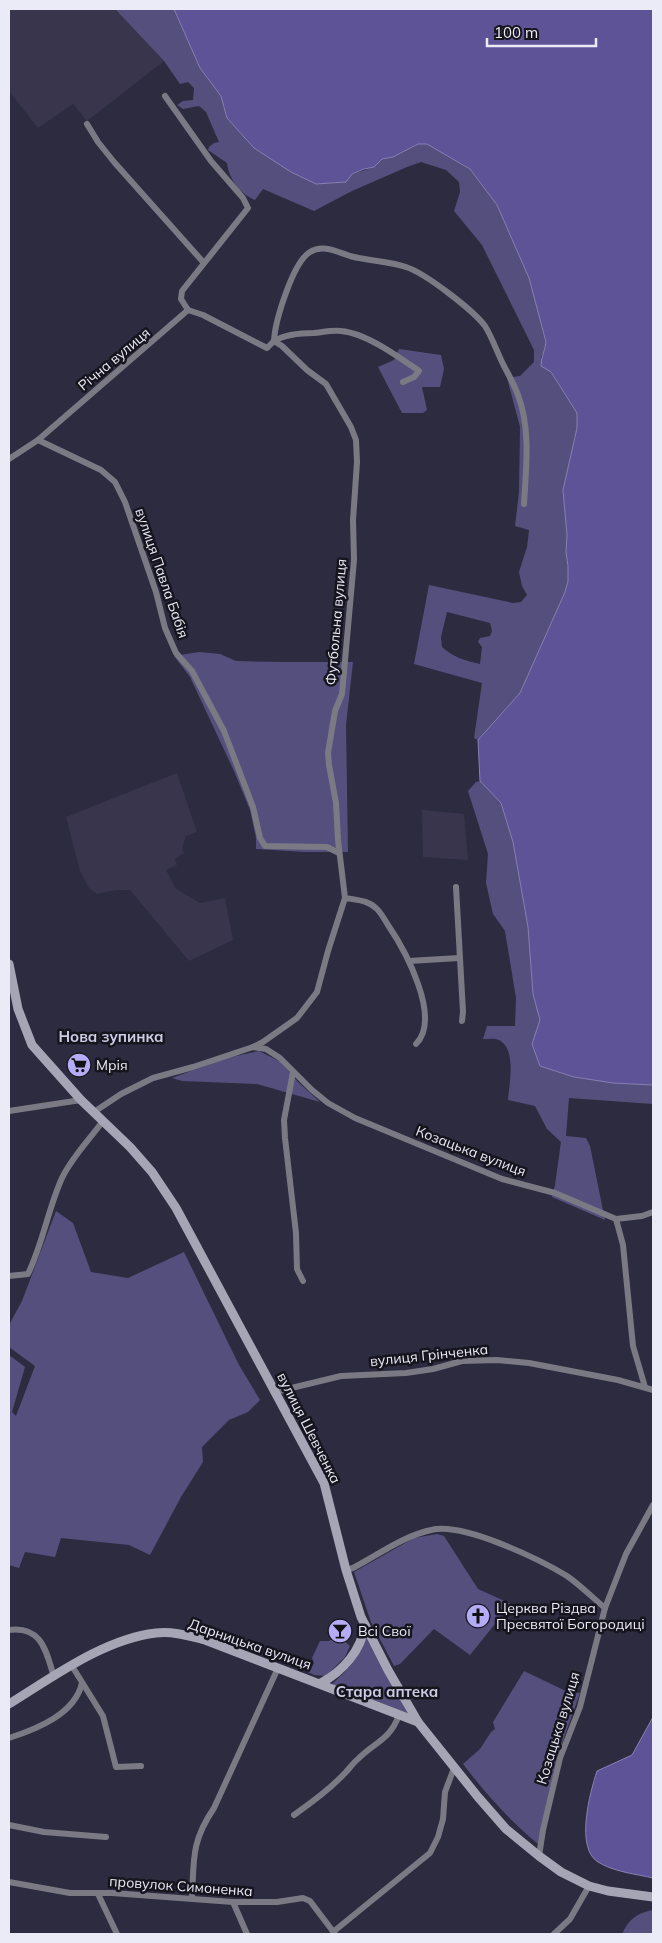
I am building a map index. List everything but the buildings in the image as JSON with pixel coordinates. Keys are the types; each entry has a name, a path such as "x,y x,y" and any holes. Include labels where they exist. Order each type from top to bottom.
{"street":[{"path":"165,96 211,160 243,198 248,208 182,291 180,299 188,310 202,315 267,348 274,341 292,334 340,331 350,333 385,348 419,372 414,377 403,382"},
{"path":"87,124 114,162 204,263"},
{"path":"274,341 282,304 290,283 303,258 321,247 352,256 401,266 422,275 451,296 484,326 518,395 524,420 526,440 524,504"},
{"name":"Річна вулиця","path":"9,458 38,440 188,310"},
{"name":"Футбольна вулиця","path":"274,341 326,384 351,427 356,440 357,462 353,520 354,560 345,666 342,694 335,711 328,753 328,765 336,803 339,853 345,898"},
{"name":"вулиця Павла Бабія","path":"38,440 101,470 115,482 125,502 156,592 165,628 176,653 192,671 224,731 253,807 260,838 265,846 327,847 339,853"},
{"path":"456,887 462,1021"},
{"path":"94,1112 121,1094 153,1078 193,1067 263,1042 297,1018 317,992 345,898 364,900 377,909 409,961 421,988 423,1007 422,1038 416,1044"},
{"path":"409,961 460,958"},
{"name":"вулиця Шевченка","path":"9,964 18,1009 29,1040 81,1100 130,1146 152,1172 176,1208 324,1483 346,1570 365,1625 418,1722 506,1829 539,1856 561,1872 589,1886 608,1892 653,1897"},
{"name":"Козацька вулиця","path":"253,1046 266,1049 280,1058 328,1103 355,1118 502,1179 555,1194 616,1219 642,1216 653,1212"},
{"path":"293,1072 284,1120 296,1234 297,1268 303,1281"},
{"path":"9,1111 81,1100"},
{"path":"9,1276 28,1274 36,1258 63,1178 78,1152 102,1121"},
{"path":"616,1219 623,1245 633,1346 645,1387"},
{"name":"вулиця Грінченка","path":"275,1392 341,1376 406,1373 433,1369 462,1361 497,1360 529,1362 653,1390"},
{"name":"Козацька вулиця","path":"539,1856 556,1775 580,1707 605,1608 626,1554 653,1505"},
{"path":"346,1570 413,1535 434,1529 468,1532 536,1560 568,1577 605,1608"},
{"path":"321,1684 335,1676 349,1661 358,1646 365,1625"},
{"path":"9,1630 26,1631 41,1642 47,1652 54,1677"},
{"name":"Дарницька вулиця","path":"9,1704 101,1649 156,1633 177,1633 205,1640 418,1722"},
{"path":"72,1666 103,1716 116,1767 141,1766"},
{"path":"192,1898 194,1850 201,1826 214,1808 278,1668"},
{"path":"9,1738 26,1733 56,1716 75,1699 80,1692 82,1683"},
{"path":"294,1815 325,1791 358,1758 386,1737 394,1728 399,1715"},
{"path":"334,1933 430,1853 438,1837 443,1818 445,1792 454,1768"},
{"path":"9,1825 44,1832 106,1837"},
{"name":"провулок Симоненка","path":"9,1882 70,1893 112,1893 233,1902 277,1902 303,1898 310,1901 334,1933"},
{"path":"554,1934 570,1919 589,1886"},
{"path":"98,1894 118,1934"},
{"path":"233,1902 247,1934"}],"shaded area":[{"path":"9,9 115,9 164,61 87,121 73,104 38,128 9,91"},
{"path":"115,9 174,9 200,68 221,96 227,118 254,148 291,172 316,184 328,182 374,167 382,159 393,157 418,144 427,144 470,169 497,205 529,278 546,342 545,351 541,357 577,413 577,428 563,490 568,566 568,581 565,592 520,693 478,740 474,738 482,683 414,664 429,585 513,603 521,602 527,595 522,586 519,572 527,547 529,530 515,526 519,492 520,427 507,378 520,376 534,362 534,350 482,245 454,211 460,192 459,182 446,170 421,162 352,191 314,211 263,189 255,200 236,185 230,175 227,163 208,150 214,143 219,142 206,112 199,106 183,109 177,105 183,101 193,100 194,88 188,82 180,84 164,61","holes":["447,612 490,623 492,631 490,636 480,638 478,642 482,647 480,664 460,658 442,647 441,637"]},
{"path":"174,9 653,9 653,1085 613,1083 574,1077 540,1066 532,1044 540,1020 533,994 528,927 513,842 501,803 480,781 478,740 520,693 565,592 568,581 568,566 563,490 577,428 577,413 551,372 541,366 546,342 529,278 497,205 470,169 427,144 418,144 393,157 382,159 374,167 352,174 346,182 316,184 291,172 254,148 227,118 221,96 200,68"},
{"path":"399,349 441,355 444,369 440,387 422,387 427,410 423,413 402,413 378,367 394,360"},
{"path":"199,652 220,654 236,661 353,662 346,725 348,852 256,849 256,838 250,810 234,771 190,677 174,656"},
{"path":"177,773 197,832 186,836 182,848 184,853 175,859 177,865 166,870 176,889 200,903 225,898 233,940 189,961 130,890 116,890 97,894 89,888 80,871 66,817"},
{"path":"480,781 501,803 513,842 528,927 533,994 541,1020 532,1044 540,1066 574,1077 613,1083 653,1085 653,1104 569,1098 566,1136 586,1138 590,1146 605,1220 552,1197 561,1142 547,1129 535,1106 508,1100 511,1068 508,1051 499,1040 483,1039 487,1026 515,1026 516,998 505,931 493,914 486,883 488,854 468,791 476,782"},
{"path":"422,810 464,814 468,860 423,857"},
{"path":"259,1051 281,1062 298,1082 320,1102 257,1084 182,1081 172,1078 226,1058"},
{"path":"56,1211 73,1223 91,1272 128,1278 184,1252 239,1365 260,1400 248,1412 229,1420 202,1447 203,1462 181,1497 150,1555 129,1545 61,1538 55,1557 25,1552 19,1568 9,1565 9,1355 25,1367 12,1412 16,1416 35,1366 9,1347 9,1325 22,1301"},
{"path":"437,1534 444,1536 478,1589 511,1604 470,1655 434,1629 400,1664 394,1666 371,1622 354,1572 414,1538"},
{"path":"366,1637 409,1716 332,1684 352,1663"},
{"path":"334,1638 342,1639 350,1646 345,1657 326,1676 314,1675 306,1671 311,1669 314,1663 312,1658 320,1641 329,1641"},
{"path":"524,1671 568,1692 580,1693 557,1757 538,1844 498,1806 463,1764 480,1749 495,1729 493,1722"},
{"path":"653,1717 653,1878 618,1870 598,1862 591,1855 587,1845 586,1819 597,1771 632,1755"},
{"path":"653,1910 653,1934 622,1934 634,1918 642,1913"}],"place":[{"name":"Мрія","path":"79,1065"},
{"name":"Церква Різдва Пресвятої Богородиці","path":"478,1616"},
{"name":"Всі Свої","path":"340,1631"}],"district":[{"name":"Нова зупинка","path":"111,1036"},
{"name":"Стара аптека","path":"387,1691"}]}
